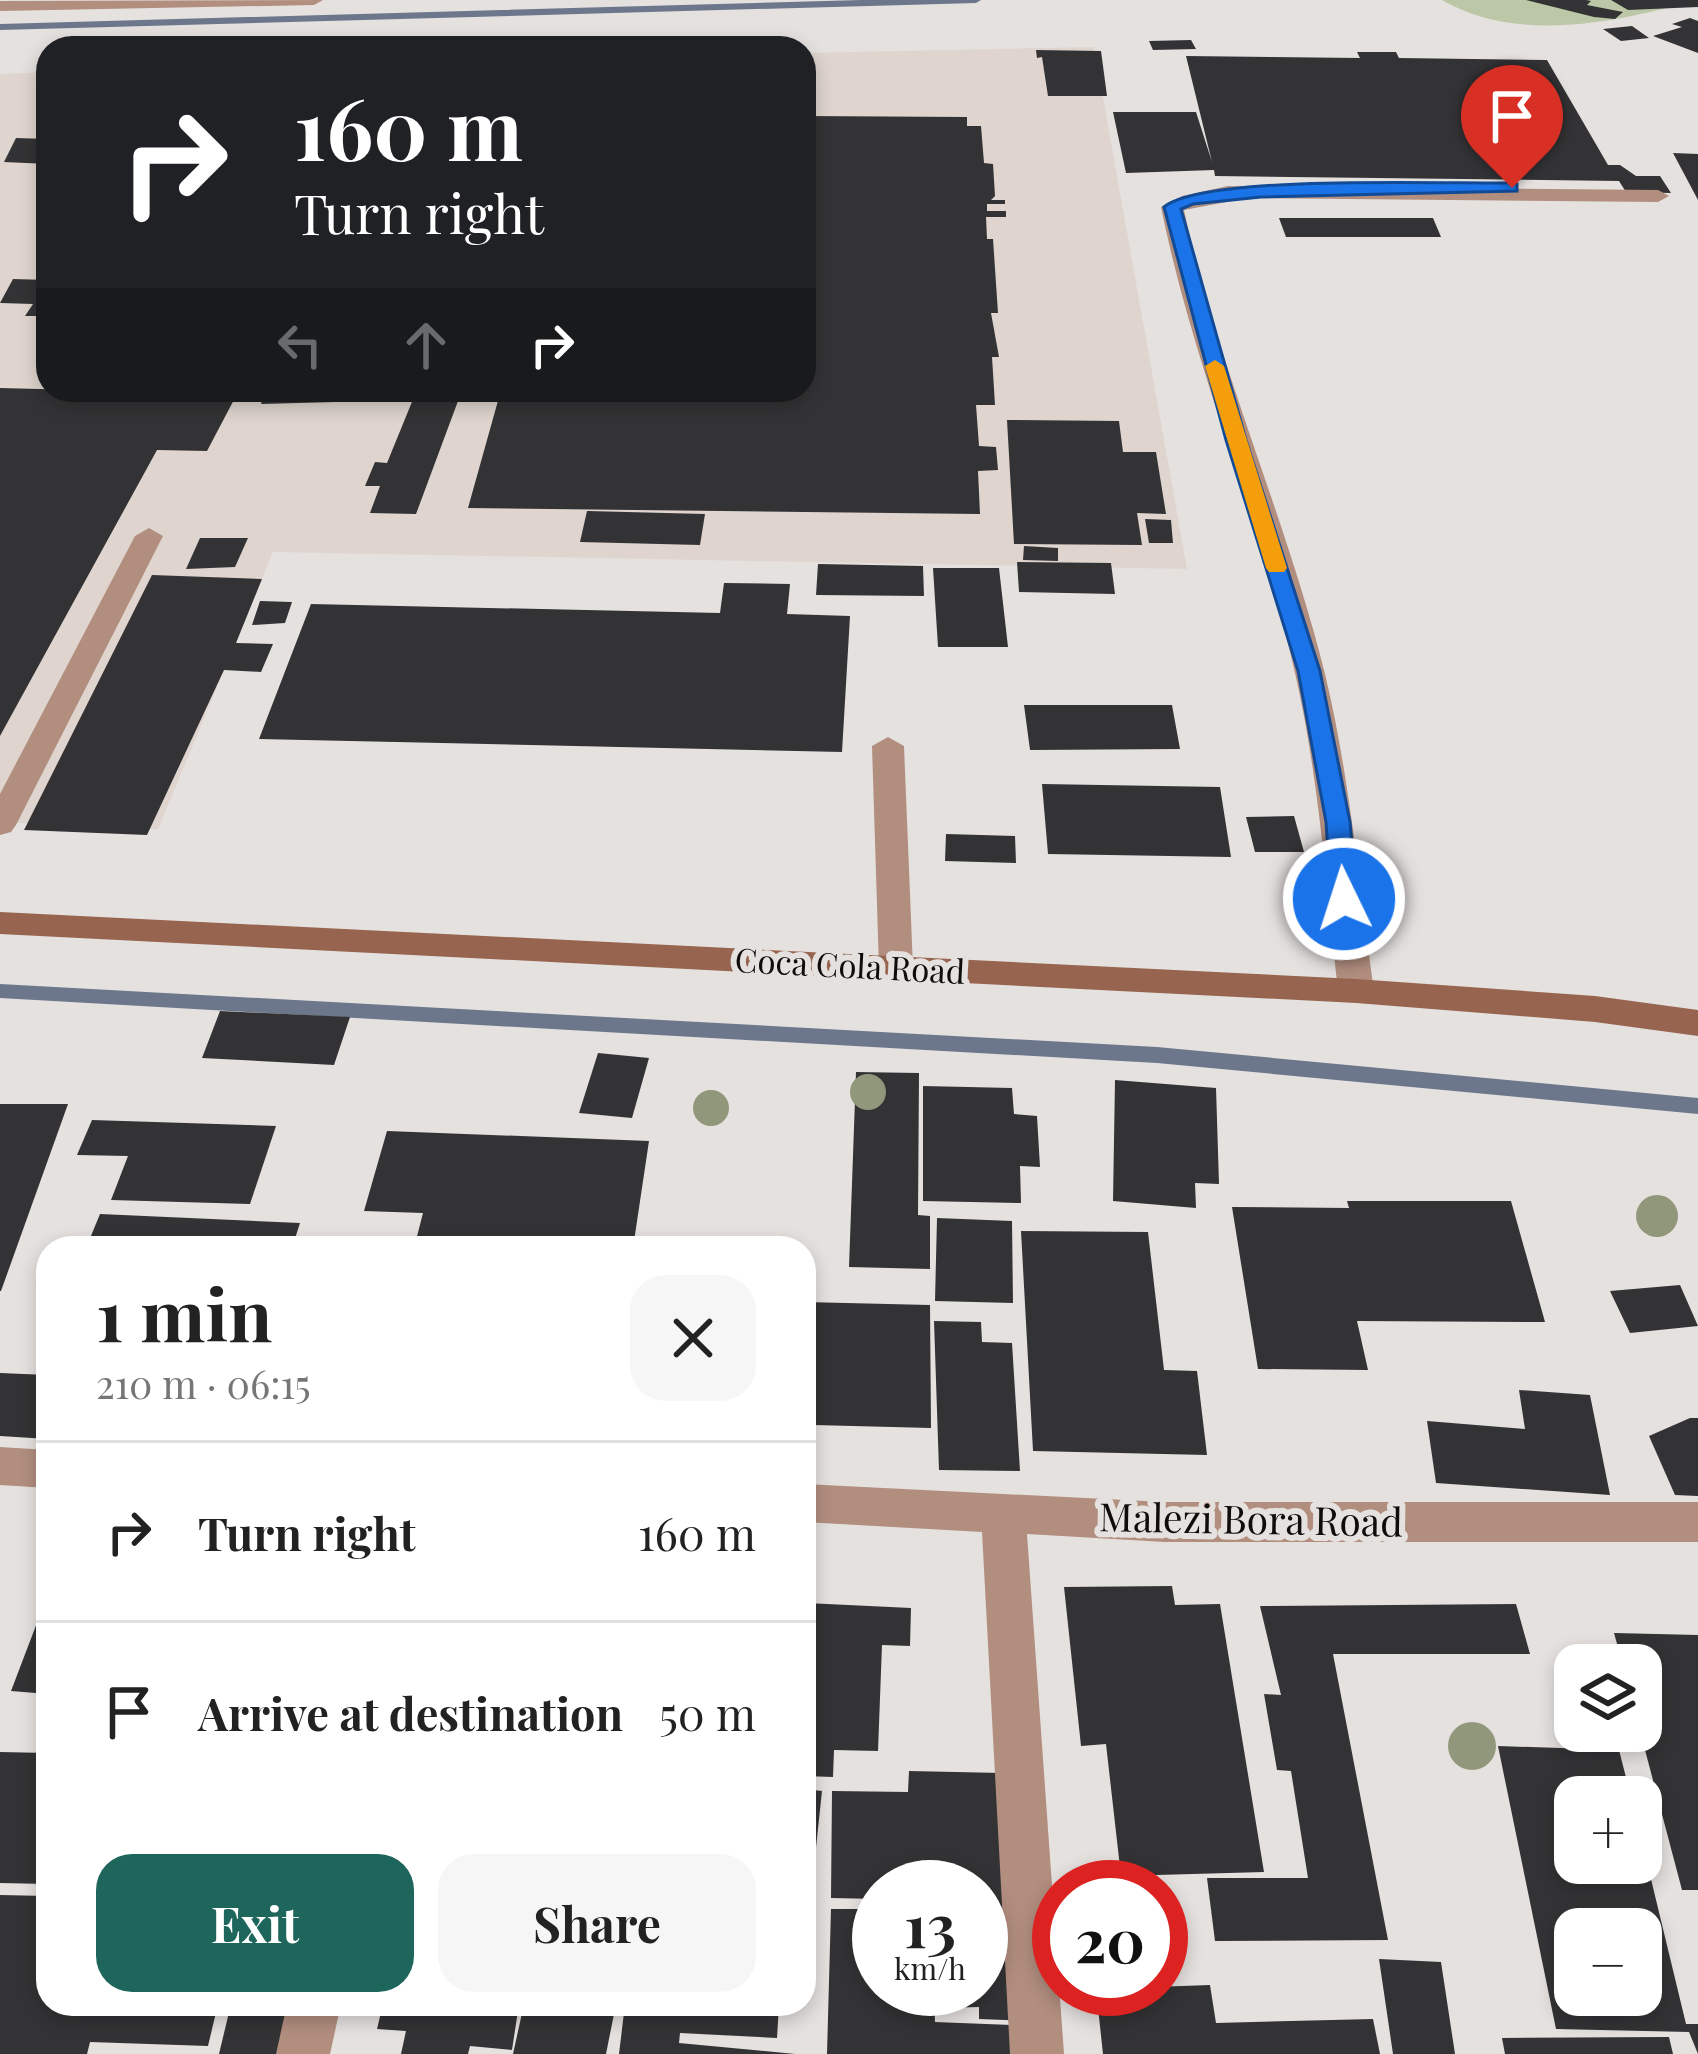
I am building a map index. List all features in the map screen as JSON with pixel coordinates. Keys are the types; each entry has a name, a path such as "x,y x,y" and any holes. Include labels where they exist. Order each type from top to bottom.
{"main road":[{"name":"Coca Cola Road","path":"0,923 1356,992 1595,1009 1698,1023"}],"street":[{"path":"0,6 314,0"},
{"path":"1356,992 1338,822 1309,671 1236,440 1172,207 1189,199 1261,192 1512,188 1658,196"},
{"path":"0,825 149,536"},
{"path":"888,746 896,968"},
{"path":"0,1466 36,1468"},
{"name":"Malezi Bora Road","path":"816,1504 1165,1522 1698,1522"},
{"path":"1003,1513 1037,2054"},
{"path":"303,2054 311,2016"}],"shaded area":[{"path":"1094,47 1187,569 273,552 158,829 0,822 0,74 36,72 36,402 816,402 816,53"}],"green space":[{"path":"1442,0 1697,0 1601,21 1535,25 1471,14"}],"building":[{"path":"1526,0 1586,0 1591,1 1587,5 1623,12 1615,19 1594,17"},
{"path":"1611,0 1698,0 1698,7 1628,10"},
{"path":"1690,18 1698,21 1698,53 1653,36 1682,27 1672,24"},
{"path":"1632,26 1649,38 1621,41 1603,29"},
{"path":"1191,40 1196,49 1153,50 1149,41"},
{"path":"1036,50 1101,51 1107,96 1048,96 1042,57 1037,58"},
{"path":"1357,52 1396,52 1399,58 1547,60 1608,165 1620,165 1636,176 1660,176 1671,193 1626,192 1619,181 1215,176 1214,170 1126,173 1113,112 1196,112 1212,162 1186,56 1360,58"},
{"path":"816,116 967,117 967,126 981,126 984,163 993,164 995,196 991,200 1005,200 1005,204 987,204 987,211 1006,211 1006,217 986,217 987,239 993,239 998,313 991,313 999,357 992,357 995,405 976,405 979,446 996,447 998,470 978,471 980,514 468,508 498,402 816,402"},
{"path":"16,138 36,139 36,163 4,162"},
{"path":"1673,153 1698,154 1698,200"},
{"path":"1279,218 1433,218 1441,237 1286,237"},
{"path":"13,279 36,280 36,316 25,316 33,304 0,303"},
{"path":"0,388 36,389 36,402 233,402 207,451 157,450 0,736"},
{"path":"412,402 458,402 416,514 370,513 380,486 365,486 375,462 387,463"},
{"path":"1007,420 1119,421 1123,452 1156,452 1166,514 1137,513 1142,545 1014,544"},
{"path":"587,511 705,514 700,545 580,542"},
{"path":"1145,519 1171,520 1173,543 1149,543"},
{"path":"200,538 248,538 235,567 186,569"},
{"path":"1024,546 1058,548 1058,561 1023,560"},
{"path":"1017,562 1111,563 1115,594 1019,592"},
{"path":"818,564 923,566 924,596 816,595"},
{"path":"933,568 999,568 1008,647 938,647"},
{"path":"152,575 262,579 236,643 273,644 261,672 224,670 147,835 24,830"},
{"path":"724,583 790,584 787,614 850,616 842,752 259,739 311,604 720,613"},
{"path":"260,601 292,602 285,623 252,625"},
{"path":"1024,705 1172,705 1180,749 1030,750"},
{"path":"1042,784 1220,787 1231,857 1048,854"},
{"path":"1294,816 1304,852 1255,852 1246,817"},
{"path":"946,834 1015,836 1016,863 945,861"},
{"path":"220,1011 350,1017 334,1065 202,1058"},
{"path":"598,1053 649,1058 632,1118 579,1113"},
{"path":"856,1072 919,1073 918,1215 930,1216 930,1269 849,1267"},
{"path":"1115,1080 1216,1088 1219,1184 1195,1183 1196,1208 1113,1201"},
{"path":"923,1086 1012,1088 1014,1114 1037,1116 1040,1167 1020,1166 1021,1203 923,1201"},
{"path":"0,1104 68,1104 1,1291 0,1291"},
{"path":"92,1120 276,1126 250,1204 111,1200 128,1156 77,1155"},
{"path":"387,1131 649,1141 635,1236 417,1236 423,1213 364,1211"},
{"path":"1347,1201 1511,1201 1545,1322 1357,1321 1368,1370 1258,1369 1232,1207 1349,1208"},
{"path":"100,1214 300,1223 296,1236 91,1236"},
{"path":"937,1218 1012,1221 1013,1303 935,1301"},
{"path":"1021,1231 1148,1232 1164,1370 1197,1371 1207,1455 1033,1451"},
{"path":"1680,1285 1698,1326 1630,1333 1610,1291"},
{"path":"816,1302 930,1305 931,1428 816,1425"},
{"path":"934,1321 981,1322 982,1342 1012,1343 1020,1471 939,1470"},
{"path":"0,1373 36,1374 36,1438 0,1436"},
{"path":"1519,1390 1590,1395 1610,1495 1436,1483 1427,1421 1525,1429"},
{"path":"1698,1418 1698,1496 1675,1495 1649,1436"},
{"path":"1172,1586 1175,1605 1220,1604 1264,1872 1188,1874 1188,1860 1119,1860 1106,1744 1081,1746 1064,1587"},
{"path":"816,1603 911,1608 910,1646 882,1645 878,1751 834,1750 833,1777 816,1776"},
{"path":"1516,1604 1530,1654 1333,1654 1388,1940 1215,1941 1207,1878 1308,1878 1291,1771 1277,1770 1264,1694 1281,1695 1260,1606"},
{"path":"36,1625 36,1693 11,1691"},
{"path":"1614,1633 1698,1635 1698,1890 1682,1890 1662,1814 1662,1776 1652,1776 1646,1752 1662,1752 1662,1644 1617,1644"},
{"path":"1498,1746 1620,1752 1626,1776 1554,1776 1554,1884 1652,1884 1658,1908 1554,1908 1554,2016 1662,2016 1662,1925 1686,2024 1698,2024 1698,2054 1689,2032 1556,2029"},
{"path":"0,1752 36,1753 36,1884 0,1883"},
{"path":"909,1771 1002,1773 1029,2021 979,2019 1008,2016 1008,1860 852,1860 852,1898 831,1898 832,1791 908,1792"},
{"path":"816,1790 822,1791 816,1847"},
{"path":"0,1895 36,1896 36,2016 215,2016 208,2046 90,2042 87,2054 0,2054"},
{"path":"831,1909 852,1909 852,2016 935,2016 935,2022 1035,2026 1035,2054 827,2054"},
{"path":"1379,1959 1441,1962 1455,2054 1393,2054"},
{"path":"1210,1985 1216,2023 1373,2019 1380,2054 1103,2054 1099,2016 1188,2016 1188,1986"},
{"path":"228,2016 291,2016 283,2054 219,2054"},
{"path":"380,2016 517,2016 512,2050 470,2046 468,2054 401,2054 406,2031 377,2029"},
{"path":"521,2016 614,2016 606,2054 513,2054"},
{"path":"624,2016 778,2016 777,2038 680,2033 679,2043 795,2054 619,2054"},
{"path":"1669,2037 1673,2054 1505,2054 1502,2038"}],"waterway":[{"path":"0,27 976,0"},
{"path":"0,991 1157,1055 1698,1106"}],"slow traffic":[{"path":"1215,366 1276,568"}],"route":[{"path":"1344,899 1338,822 1309,671 1236,440 1172,207 1189,199 1261,192 1512,188"}]}
